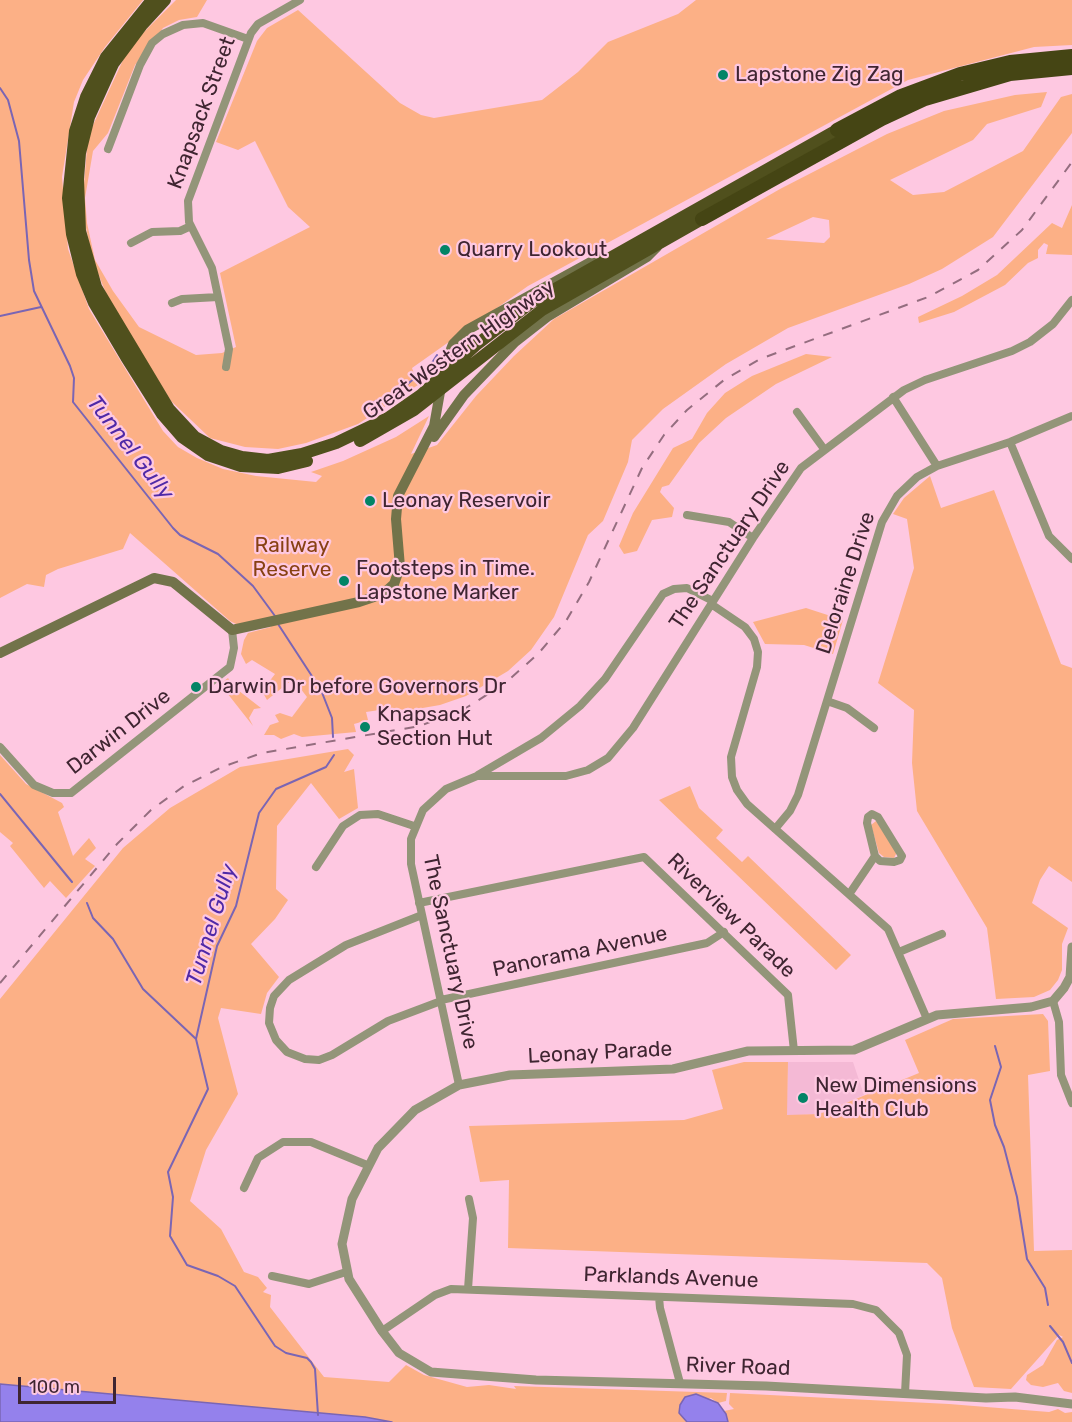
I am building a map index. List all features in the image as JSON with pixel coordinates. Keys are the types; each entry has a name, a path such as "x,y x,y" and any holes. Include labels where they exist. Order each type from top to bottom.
{"highway":[{"name":"Great Western Highway","path":"152,0 117,41 86,97 72,149 68,198 74,249 89,293 162,414 182,437 208,455 241,466 278,468 311,460 362,441 398,421 434,395 451,368 532,302 837,130"},
{"name":"Great Western Highway","path":"165,0 124,47 96,97 83,139 77,196 83,245 96,287 168,409 195,437 221,451 256,460 281,459 316,450 358,433 399,411 443,382 542,310 702,219"},
{"path":"837,130 901,96 960,74 1010,62 1072,56"},
{"path":"702,219 918,102 992,78 1072,68"}],"main road":[{"path":"0,653 157,577 173,582 223,625 232,630 246,629 372,599 385,592 394,584 401,561 396,508 400,491 432,430 447,356 460,336 550,284 657,230"},
{"path":"408,475 464,395 515,342 557,311 647,257 664,241"}],"street":[{"name":"Knapsack Street","path":"226,367 229,349 211,263 191,226 187,209 190,194 248,39 258,24 300,0"},
{"path":"108,149 140,65 152,43 163,34 183,25 203,23 248,39"},
{"path":"131,243 152,232 180,231 191,226"},
{"path":"172,303 182,299 218,297"},
{"name":"The Sanctuary Drive","path":"459,1085 410,857 414,826 423,810 440,792 477,776 575,775 588,771 608,758 633,728 795,474 893,397 925,380 1021,347 1045,331 1072,300"},
{"path":"893,397 937,466"},
{"path":"796,412 824,449"},
{"name":"Deloraine Drive","path":"775,829 796,802 882,522 903,490 937,466 1010,442 1072,416"},
{"path":"1010,442 1048,536 1061,551 1072,559"},
{"path":"687,515 729,522 753,538"},
{"path":"477,776 541,738 585,701 604,679 663,594 674,589 687,588 745,627 757,647 757,667 732,750 730,764 741,796 888,929 927,1019"},
{"name":"Darwin Drive","path":"0,747 34,785 53,793 64,795 72,792 230,667 234,648 232,630"},
{"path":"827,701 851,710 874,728"},
{"path":"499,763 501,777"},
{"path":"316,867 343,826 360,815 378,814 414,826"},
{"path":"850,893 875,856 867,822 868,817 872,814 878,817 902,855 900,860 894,862 880,861 875,856"},
{"name":"Riverview Parade","path":"419,903 644,857 789,997 794,1051"},
{"name":"Panorama Avenue","path":"422,915 346,945 289,980 272,1000 269,1023 276,1040 287,1052 305,1059 319,1060 332,1055 388,1021 441,1001 707,943 724,932"},
{"path":"899,952 942,934"},
{"path":"1072,947 1070,977 1053,1001 1059,1022 1061,1074 1072,1103"},
{"name":"Leonay Parade","path":"406,1359 382,1331 354,1290 346,1272 342,1254 343,1229 352,1199 367,1165 389,1134 415,1110 459,1085 510,1075 673,1069 745,1051 854,1050 927,1019 960,1011 1031,1007 1053,1001"},
{"path":"244,1188 258,1158 284,1142 311,1142 367,1165"},
{"path":"468,1289 473,1218 469,1199"},
{"path":"272,1276 309,1284 346,1272"},
{"name":"Parklands Avenue","path":"382,1331 438,1293 448,1289 846,1303 871,1308 891,1323 904,1343 907,1359 905,1393"},
{"path":"659,1296 660,1308 680,1383"},
{"name":"River Road","path":"406,1359 427,1370 449,1375 536,1380 680,1383 986,1398 1024,1397 1072,1404"}],"shaded area":[{"path":"788,1062 853,1062 864,1095 819,1114 778,1116 787,1101"},
{"path":"0,1384 365,1417 392,1422 0,1422"},
{"path":"696,1394 718,1403 726,1414 728,1422 687,1422 679,1413 680,1405 685,1397"}],"green space":[{"name":"Railway Reserve","path":"0,0 143,0 105,47 83,80 74,102 62,177 68,249 89,309 163,431 178,447 223,469 256,476 316,482 322,476 311,472 343,461 396,437 429,416 411,454 437,445 476,396 554,319 780,189 887,134 944,111 1015,95 1047,92 1041,107 987,124 973,140 890,180 913,195 944,192 1023,151 1061,97 1072,94 1072,133 993,237 942,269 909,284 788,328 726,364 663,409 632,440 628,462 603,521 588,535 554,617 531,650 508,671 466,696 440,705 411,710 386,709 366,712 368,720 354,724 356,732 302,737 294,734 281,739 274,735 264,735 270,725 279,722 275,715 280,713 292,717 307,697 293,679 267,700 262,691 275,674 252,660 246,664 241,654 244,640 248,633 271,627 267,620 238,625 230,621 130,533 123,549 58,569 46,575 44,587 27,584 0,598","holes":["813,217 829,220 830,237 824,243 766,239"]},
{"path":"176,0 207,0 197,17 179,20 163,28 135,65 108,133 93,151 85,198 87,223 95,260 113,291 139,327 196,355 222,353 236,347 220,273 310,227 288,207 255,141 238,150 216,142 257,41 267,28 298,10 400,103 421,115 434,118 542,100 578,72 608,42 678,14 696,0 1072,0 1072,45 1034,47 908,80 528,286 412,368 418,385 358,424 306,443 278,449 245,447 210,438 171,401 110,303 93,261 85,223 83,197 88,136 129,47"},
{"path":"1072,205 1072,255 1046,254 1048,245 1044,243 1038,250 1038,258 1028,263 1005,285 954,312 919,323 918,317 962,296 997,275 1052,223 1062,228"},
{"path":"806,354 832,357 776,384 726,418 699,443 669,485 662,487 660,492 674,508 672,517 652,520 637,551 624,554 619,546 633,513 673,448 692,439 707,413 725,393 752,376"},
{"path":"930,476 941,508 994,490 1061,664 1072,668 1072,882 1049,866 1040,880 1032,903 1068,928 1062,944 1062,970 1058,980 1050,990 1034,997 996,999 987,928 917,811 912,763 914,710 878,683 914,568 907,519 893,514 904,498"},
{"path":"806,608 843,620 833,654 804,645 765,644 753,622"},
{"path":"228,678 234,687 261,708 254,709 249,718 253,726 220,684"},
{"path":"348,749 354,755 344,772 354,769 358,808 339,819 311,783 277,826 276,889 288,900 275,919 251,944 279,977 267,993 261,1014 221,1008 218,1018 238,1094 206,1150 190,1201 221,1229 244,1272 258,1277 267,1288 263,1292 271,1295 270,1307 324,1377 389,1382 406,1365 424,1375 467,1387 489,1385 516,1389 514,1386 727,1393 726,1401 718,1403 711,1398 679,1412 687,1422 392,1422 365,1417 0,1384 0,999 123,848 170,808 240,767"},
{"path":"0,755 26,784 62,803 64,807 58,812 73,856 89,838 96,848 85,859 95,866 66,898 50,881 44,888 10,846 13,843 0,832"},
{"path":"690,786 699,808 723,830 716,838 742,862 748,856 851,955 836,970 659,800"},
{"path":"876,821 897,852 894,858 884,857 879,853 871,825"},
{"path":"1043,1014 1048,1021 1050,1071 1028,1075 1034,1251 1072,1250 1072,1393 1064,1391 1058,1383 1043,1387 1031,1385 1026,1380 1027,1375 1043,1365 1057,1340 1063,1337 1059,1335 1011,1389 974,1387 952,1328 942,1278 927,1263 508,1248 509,1180 480,1182 469,1126 684,1120 723,1109 712,1070 744,1062 788,1062 787,1115 819,1114 919,1073 905,1040 953,1019"},
{"path":"730,1393 949,1404 1049,1412 1058,1409 1065,1413 1072,1412 1072,1422 728,1422 724,1411 734,1409 729,1404"}],"waterway":[{"name":"Tunnel Gully","path":"0,88 8,100 19,141 29,260 34,291 70,366 74,378 73,402 173,528 180,535 218,554 253,586 275,616"},
{"path":"0,316 41,307"},
{"path":"372,403 400,390 430,366 437,355"},
{"name":"Tunnel Gully","path":"278,624 321,690 332,718 333,737"},
{"name":"Tunnel Gully","path":"318,1415 315,1369 311,1362 307,1358 286,1353 275,1346 235,1286 218,1276 187,1265 170,1236 173,1197 168,1172 208,1089 196,1039 217,946 236,906 259,813 276,789 326,767 334,755"},
{"path":"0,794 72,882"},
{"path":"87,903 93,918 113,939 143,989 196,1039"},
{"path":"995,1046 1001,1067 990,1100 995,1125 1004,1147 1017,1197 1027,1259 1045,1288 1048,1305"},
{"path":"1050,1326 1063,1342 1072,1363"}],"railway":[{"path":"0,983 117,844 151,810 184,786 222,767 262,753 420,726 466,708 504,684 538,654 566,621 589,582 642,468 664,435 687,410 724,380 760,359 928,297 978,270 1022,230 1072,162"}],"place":[{"name":"Lapstone Zig Zag","path":"723,75"},
{"name":"Quarry Lookout","path":"445,250"},
{"name":"Leonay Reservoir","path":"370,501"},
{"name":"Footsteps in Time. Lapstone Marker","path":"344,581"},
{"name":"Darwin Dr before Governors Dr","path":"196,687"},
{"name":"Knapsack Section Hut","path":"365,727"},
{"name":"New Dimensions Health Club","path":"803,1098"}]}
